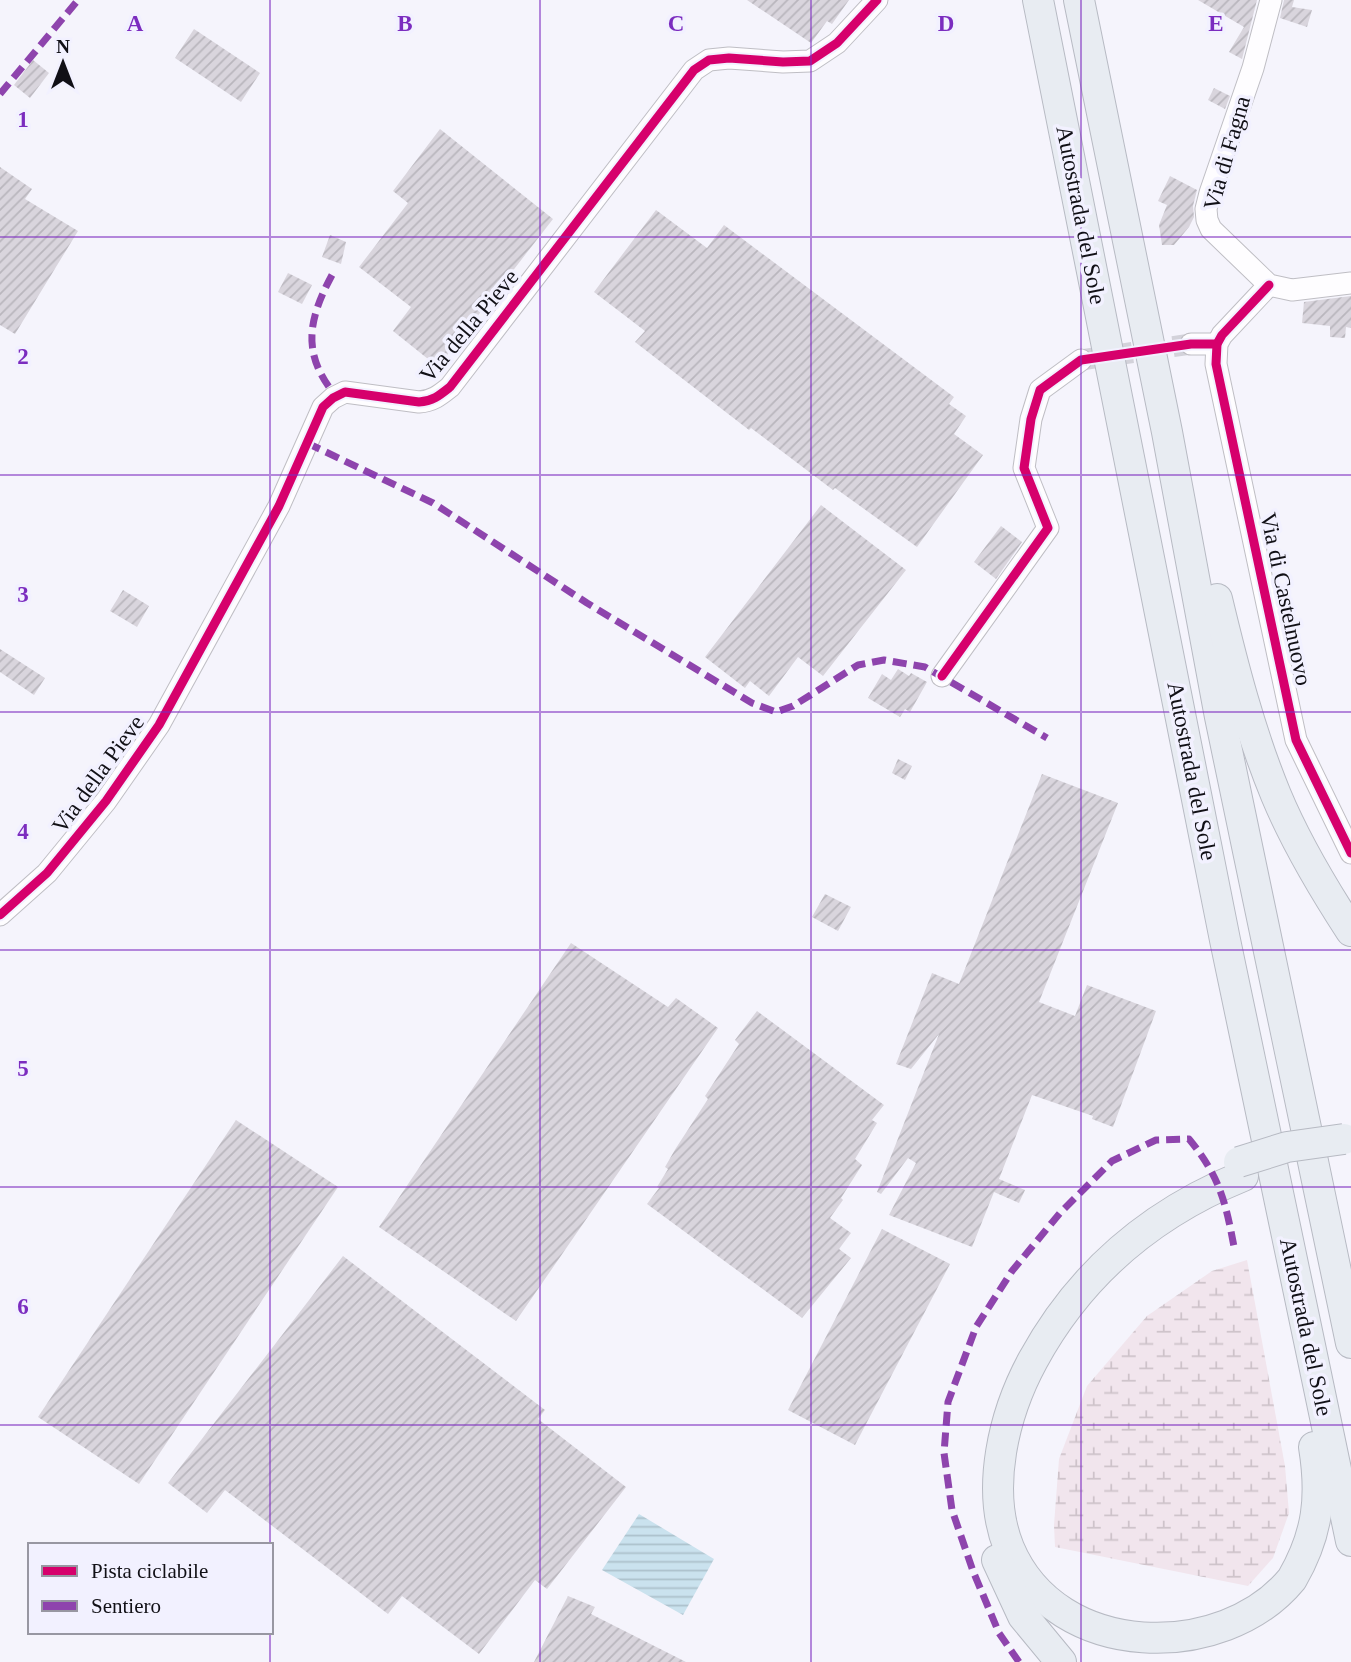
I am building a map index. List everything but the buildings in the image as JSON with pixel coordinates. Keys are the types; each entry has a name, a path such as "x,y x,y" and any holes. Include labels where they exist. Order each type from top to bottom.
{"highway":[{"name":"Autostrada del Sole","path":"1038,0 1228,953 1351,1541"},
{"name":"Autostrada del Sole","path":"1079,0 1167,432 1220,717 1351,1343"},
{"path":"1167,432 1190,482 1230,655 1264,764 1318,881 1351,931"},
{"path":"1061,1662 1023,1616 998,1565 988,1528 987,1457 991,1424 1016,1357 1061,1289 1089,1259 1141,1212 1209,1173 1293,1161 1348,1145"},
{"path":"1241,1169 1145,1229 1116,1251 1073,1299 1048,1333 1010,1409 1000,1461 999,1503 1008,1547 1028,1581 1056,1613 1086,1635 1118,1647 1156,1652 1185,1651 1208,1647 1240,1633 1262,1616 1283,1594 1303,1559 1316,1523 1318,1509 1319,1480 1294,1350 1307,1330"}],"street":[{"name":"Via della Pieve","path":"0,915 47,873 106,801 159,725 279,506 323,407 345,392 419,402 431,401 441,394 450,387 694,70 709,60 729,58 810,61 837,43 877,0"},
{"name":"Via di Fagna","path":"1269,285 1211,229 1206,209 1271,0"},
{"path":"1191,344 1217,344 1229,325 1269,285 1292,290 1351,283"},
{"name":"Via di Castelnuovo","path":"1217,344 1216,365 1296,740 1351,853"},
{"path":"942,676 1048,528 1024,468 1031,419 1040,390 1081,360"}],"green space":[{"path":"1247,1260 1285,1466 1289,1513 1273,1558 1248,1586 1055,1547 1059,1459 1087,1386 1147,1316 1212,1271"}],"water":[{"path":"639,1514 714,1559 683,1615 602,1570"}],"tunnel":[{"path":"1081,360 1191,344"}],"marked path":[{"path":"0,94 78,0"},
{"path":"332,275 313,322 312,337 317,366 336,396"},
{"path":"307,443 433,503 587,603 752,703 776,712 793,706 858,665 884,660 925,667 1047,738"},
{"path":"1019,1662 999,1633 973,1571 952,1510 944,1453 948,1402 976,1327 1012,1271 1060,1213 1112,1161 1156,1140 1189,1139 1200,1153 1221,1192 1235,1252"}],"cycle path":[{"path":"0,915 47,873 106,801 159,725 279,506 323,407 345,392 419,402 443,393 694,70 709,60 729,58 810,61 837,43 877,0"},
{"path":"1269,285 1222,335 1217,344 1216,364 1296,740 1351,853"},
{"path":"942,676 1048,528 1024,468 1031,419 1040,390 1081,360 1191,344 1217,344"}]}
